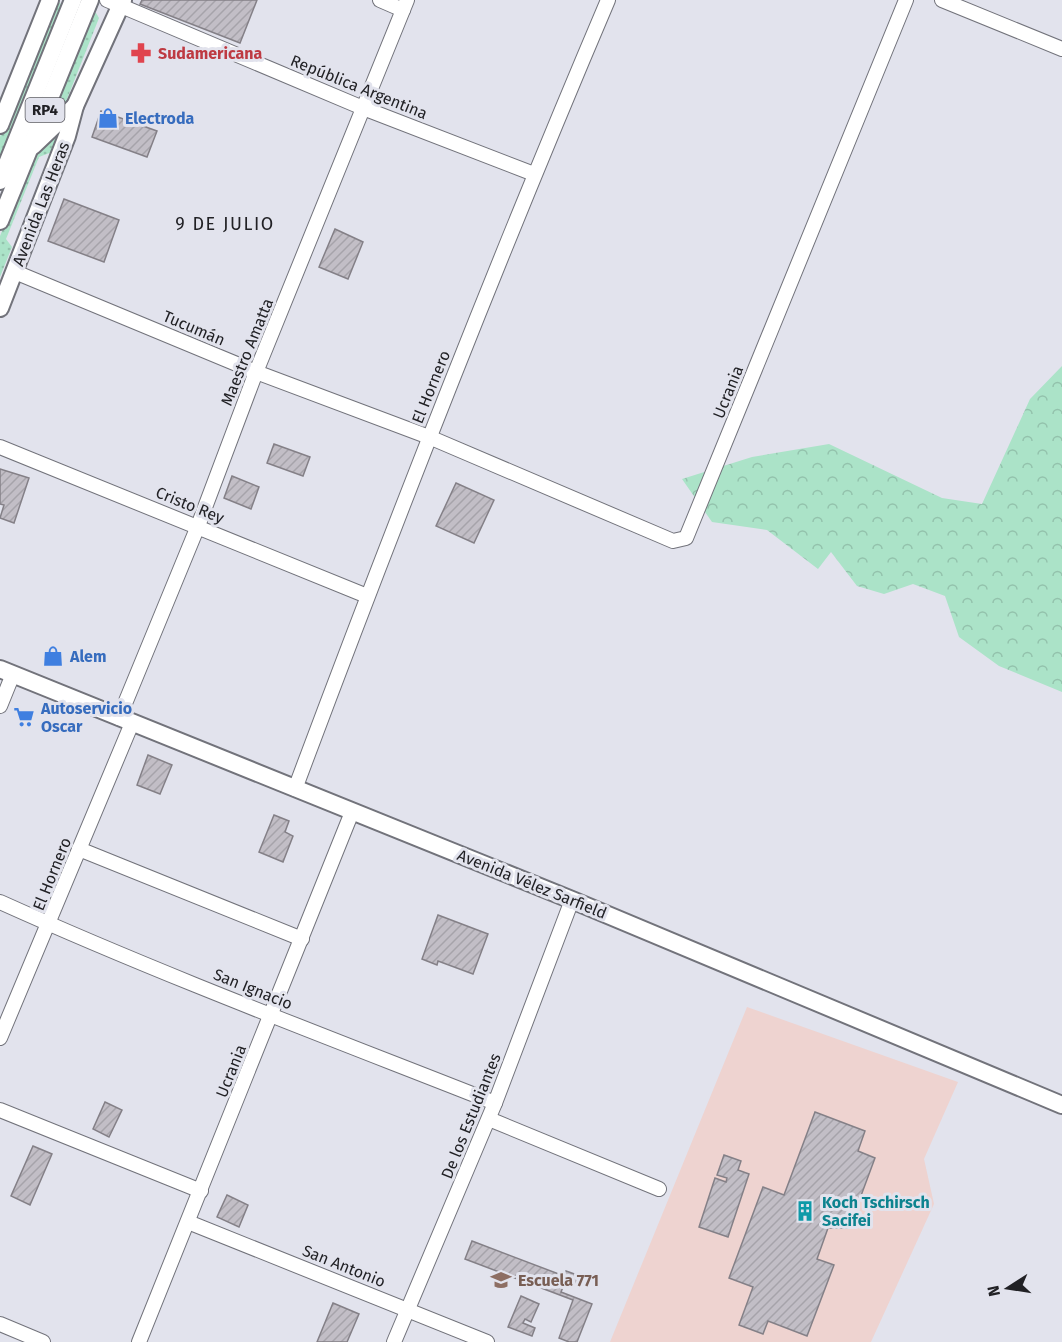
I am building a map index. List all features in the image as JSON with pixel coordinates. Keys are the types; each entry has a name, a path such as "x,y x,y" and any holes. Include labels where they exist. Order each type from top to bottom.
{"main road":[{"path":"2,117 50,0"},
{"name":"RP4","path":"0,181 73,0"},
{"name":"RP4","path":"0,220 90,0"},
{"name":"Avenida Las Heras","path":"0,308 67,136 75,106 117,2"},
{"path":"28,151 75,106"},
{"name":"Avenida Vélez Sarfield","path":"6,671 572,900 1062,1105"}],"street":[{"path":"380,0 405,5"},
{"name":"El Hornero","path":"295,789 429,437 534,174 608,0"},
{"name":"Ucrania","path":"429,437 673,541 686,538 906,0"},
{"path":"942,0 1062,49"},
{"name":"República Argentina","path":"117,2 363,108 534,174"},
{"name":"Maestro Amatta","path":"126,720 256,372 405,5"},
{"name":"Tucumán","path":"15,272 256,372 429,437"},
{"name":"Cristo Rey","path":"0,447 367,596"},
{"path":"0,706 6,671"},
{"name":"El Hornero","path":"0,1038 79,849 126,720"},
{"name":"Ucrania","path":"139,1342 352,812"},
{"path":"79,849 302,939"},
{"name":"De los Estudiantes","path":"394,1342 489,1119 572,900"},
{"name":"San Ignacio","path":"0,902 49,924 495,1103"},
{"path":"0,1110 201,1191"},
{"path":"489,1119 658,1189"},
{"name":"San Antonio","path":"188,1222 487,1342"},
{"path":"0,1324 43,1342"}],"shaded area":[{"path":"747,1007 958,1082 924,1159 934,1204 871,1342 610,1342"}],"green space":[{"path":"60,3 63,8 0,164 0,137 53,4"},
{"path":"93,12 99,18 65,104 52,120 49,119"},
{"path":"57,134 52,152 39,157 6,239 12,247 0,277 0,236 33,154"},
{"path":"1062,366 1062,692 999,666 959,637 945,596 913,584 884,594 857,586 831,552 818,569 767,530 712,522 682,479 752,457 829,444 942,498 982,504 1030,399"}],"building":[{"path":"142,0 257,0 240,43 140,4"},
{"path":"101,111 157,131 147,157 92,137"},
{"path":"64,199 119,220 104,262 48,241"},
{"path":"335,229 363,242 348,279 319,267"},
{"path":"274,444 310,457 303,476 267,463"},
{"path":"0,469 29,478 14,523 0,518 4,505 0,504"},
{"path":"232,476 259,487 251,509 224,498"},
{"path":"456,483 494,500 474,543 436,526"},
{"path":"148,755 172,765 160,794 137,785"},
{"path":"274,815 289,821 285,832 293,836 283,862 259,852"},
{"path":"438,915 488,934 473,974 438,961 437,965 422,959"},
{"path":"105,1102 122,1110 109,1137 93,1129"},
{"name":"Koch Tschirsch Sacifei","path":"815,1112 865,1131 858,1151 875,1158 849,1228 828,1228 817,1259 834,1265 807,1336 768,1321 763,1334 739,1325 753,1287 729,1278 763,1187 784,1195"},
{"path":"33,1146 52,1154 30,1205 11,1196"},
{"path":"724,1155 741,1161 738,1170 749,1174 728,1237 699,1227 715,1178 726,1182 727,1178 717,1175"},
{"path":"227,1195 248,1205 239,1227 217,1217"},
{"path":"472,1241 564,1276 566,1271 580,1276 576,1286 565,1282 561,1292 592,1304 577,1342 559,1338 573,1300 465,1259"},
{"path":"521,1296 539,1304 531,1322 525,1319 523,1323 535,1328 532,1336 508,1327"},
{"path":"333,1303 359,1314 347,1342 317,1342"}],"place":[{"name":"Sudamericana","path":"141,53"},
{"name":"Electroda","path":"108,118"},
{"name":"Alem","path":"53,656"},
{"name":"Autoservicio Oscar","path":"24,717"},
{"name":"Koch Tschirsch Sacifei","path":"805,1211"},
{"name":"Escuela 771","path":"501,1280"}],"district":[{"name":"9 DE JULIO","path":"225,224"}]}
